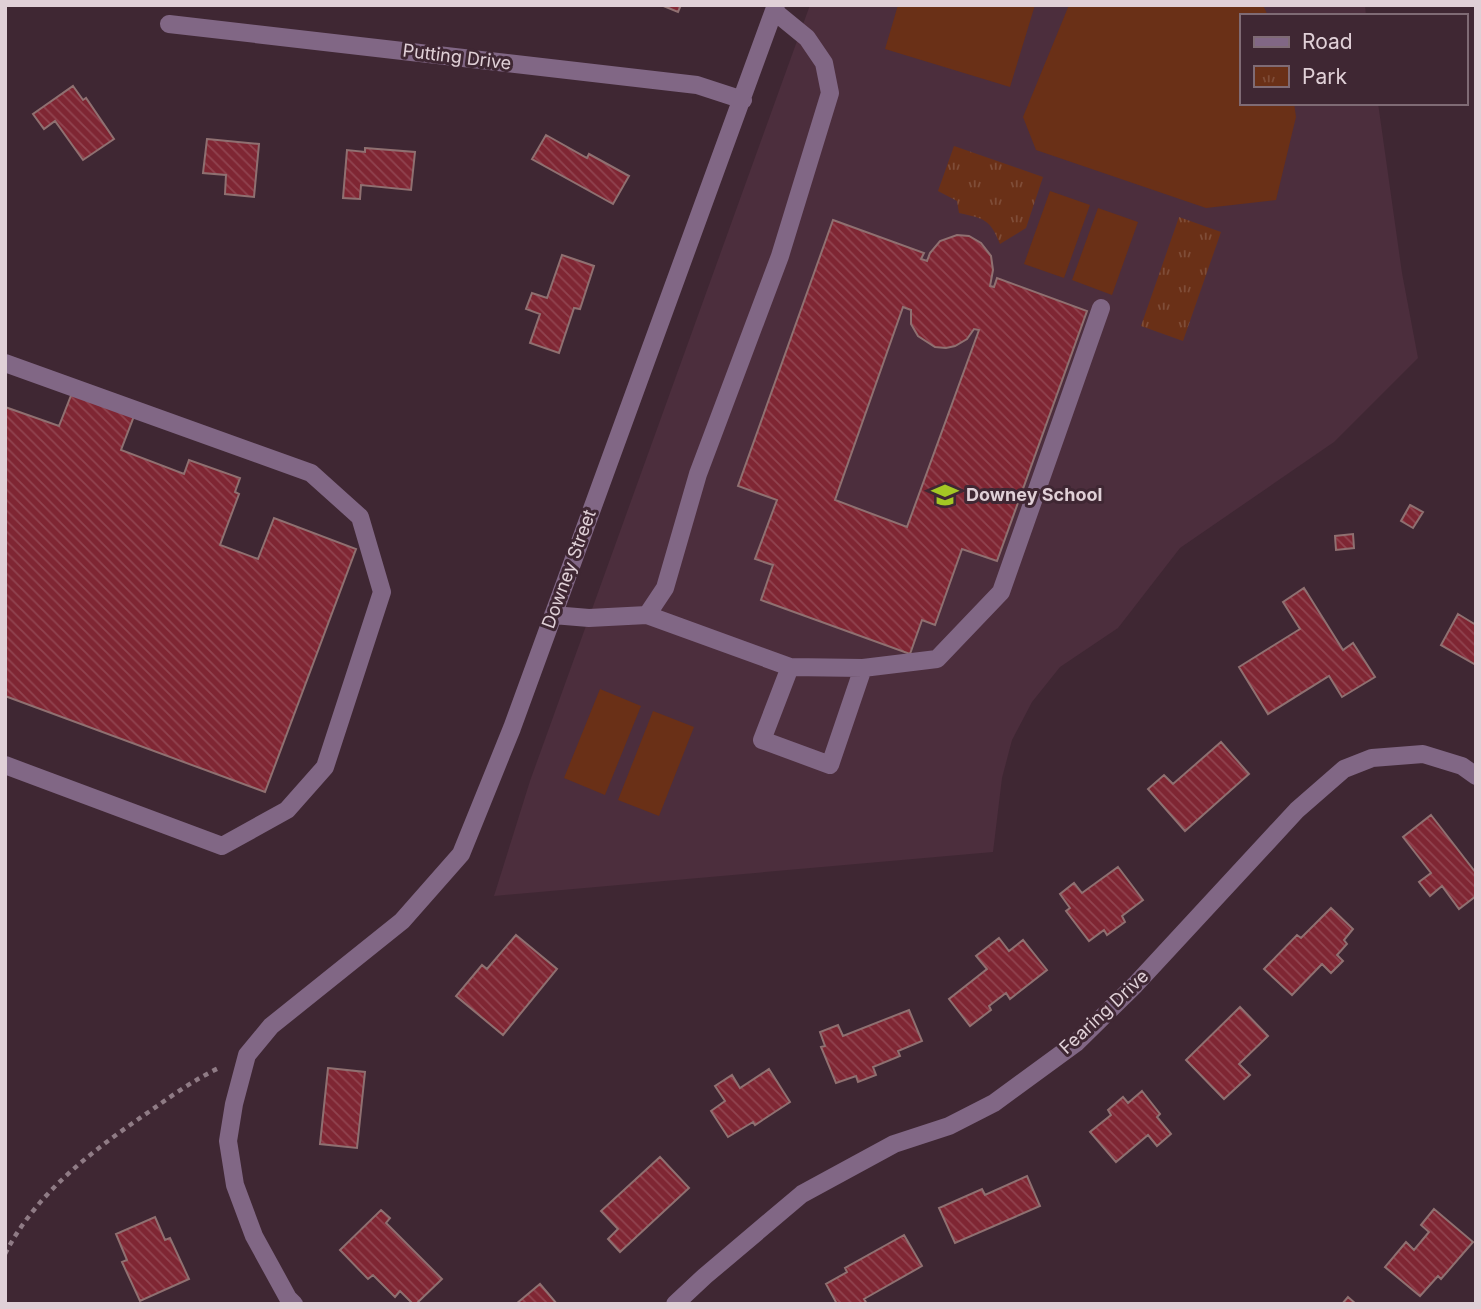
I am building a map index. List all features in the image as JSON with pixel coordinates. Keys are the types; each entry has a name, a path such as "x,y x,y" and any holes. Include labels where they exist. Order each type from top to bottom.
{"street":[{"name":"Downey Street","path":"247,1055 271,1026 402,921 461,854 512,728 775,8"},
{"path":"647,615 665,588 698,474 780,256 831,93 824,63 807,38 775,8"},
{"name":"Putting Drive","path":"169,24 698,85 743,100"},
{"path":"552,615 589,618 647,615 790,667 863,668 937,659 1000,592 1101,308"},
{"path":"5,363 311,473 360,517 382,593 325,767 287,810 222,846 5,765"},
{"path":"790,667 761,740 830,765 863,668"},
{"name":"Fearing Drive","path":"675,1304 802,1194 894,1144 949,1126 994,1103 1076,1043 1135,985 1297,810 1344,769 1372,758 1423,754 1462,766 1476,776"},
{"path":"247,1055 234,1104 228,1141 235,1185 254,1236 288,1298 294,1304"}],"path":[{"path":"5,1254 16,1233 59,1183 102,1144 214,1070 247,1055"}],"shaded area":[{"name":"Downey School","path":"810,5 1365,5 1366,14 1240,14 1240,105 1378,105 1402,273 1418,358 1334,442 1180,548 1118,628 1060,667 1032,702 1012,740 1002,778 993,852 494,896 530,781"}],"green space":[{"path":"898,5 1035,5 1010,87 885,49"},
{"path":"1069,5 1263,5 1267,14 1240,14 1240,105 1294,105 1296,117 1276,200 1206,208 1036,150 1023,117"},
{"path":"954,146 1043,177 1026,228 1000,244 986,221 959,213 957,201 938,191"},
{"path":"1050,191 1090,205 1064,278 1024,264"},
{"path":"1098,208 1138,222 1112,295 1072,280"},
{"path":"1179,217 1221,232 1183,341 1141,326"},
{"path":"600,689 641,706 605,795 564,778"},
{"path":"653,711 694,727 659,816 618,800"}],"building":[{"path":"661,5 681,5 678,12"},
{"path":"73,86 83,100 86,98 114,139 83,160 55,121 44,129 33,114"},
{"path":"546,135 587,158 589,154 629,176 613,204 532,159"},
{"path":"207,139 259,144 254,197 225,194 226,175 203,173"},
{"path":"365,148 415,152 411,190 361,185 360,199 343,198 347,150 365,152"},
{"path":"833,220 924,253 921,259 927,261 940,241 957,235 969,236 981,243 991,256 993,270 990,286 994,287 997,278 1087,311 997,561 962,549 935,625 922,620 910,654 761,600 773,565 755,559 777,500 738,486","holes":["903,307 911,310 911,324 918,336 935,347 955,346 967,339 974,329 979,330 907,527 835,500"]},
{"path":"562,255 594,266 580,309 574,308 559,353 530,343 540,314 526,309 532,293 547,298"},
{"path":"72,393 134,416 121,450 184,474 189,460 240,478 235,492 239,494 220,545 258,559 274,518 356,549 265,792 5,696 5,407 59,426"},
{"path":"1410,505 1423,512 1413,528 1401,521"},
{"path":"1353,534 1354,548 1336,550 1335,536"},
{"path":"1304,588 1343,650 1353,643 1375,677 1342,697 1329,676 1268,714 1239,667 1300,629 1283,602"},
{"path":"1458,614 1476,625 1476,665 1441,645"},
{"path":"1221,742 1249,774 1185,831 1148,789 1164,775 1173,784"},
{"path":"1431,815 1476,873 1476,896 1459,909 1442,886 1430,896 1419,882 1431,873 1403,837"},
{"path":"1118,867 1143,900 1122,916 1125,922 1107,935 1104,930 1089,941 1066,911 1070,908 1060,894 1074,883 1082,893"},
{"path":"1331,908 1353,929 1344,940 1347,944 1337,955 1343,961 1331,973 1322,964 1292,995 1264,969 1297,935 1301,938"},
{"path":"516,935 557,969 503,1035 456,996 482,965 487,969"},
{"path":"999,938 1009,951 1023,940 1047,970 1010,999 1006,993 989,1006 991,1010 970,1026 949,999 987,969 976,956"},
{"path":"1240,1007 1268,1036 1239,1064 1250,1075 1224,1099 1186,1060"},
{"path":"909,1010 922,1041 898,1051 900,1056 873,1067 876,1075 858,1082 856,1076 836,1083 821,1047 825,1046 820,1032 838,1025 843,1036"},
{"path":"328,1068 365,1072 357,1148 320,1144"},
{"path":"769,1069 790,1102 755,1125 753,1122 728,1137 711,1111 725,1101 715,1086 732,1075 740,1088"},
{"path":"1142,1091 1160,1114 1157,1117 1171,1134 1157,1146 1148,1135 1116,1162 1090,1132 1111,1115 1108,1110 1123,1097 1128,1103"},
{"path":"660,1157 689,1188 620,1252 608,1239 618,1229 601,1211"},
{"path":"1027,1176 1040,1206 955,1243 939,1208 982,1189 985,1195"},
{"path":"1434,1209 1473,1242 1441,1279 1438,1276 1420,1296 1385,1267 1406,1242 1414,1250 1429,1232 1421,1225"},
{"path":"381,1210 390,1218 386,1223 442,1279 416,1304 400,1291 395,1297 373,1275 368,1279 340,1250"},
{"path":"155,1217 165,1240 170,1238 189,1279 140,1301 122,1262 127,1260 116,1234"},
{"path":"904,1235 922,1266 864,1299 867,1304 837,1304 826,1284 847,1272 845,1268"},
{"path":"540,1284 557,1304 516,1304"},
{"path":"1348,1297 1356,1304 1342,1304"}],"place":[{"name":"Downey School","path":"945,495"}]}
